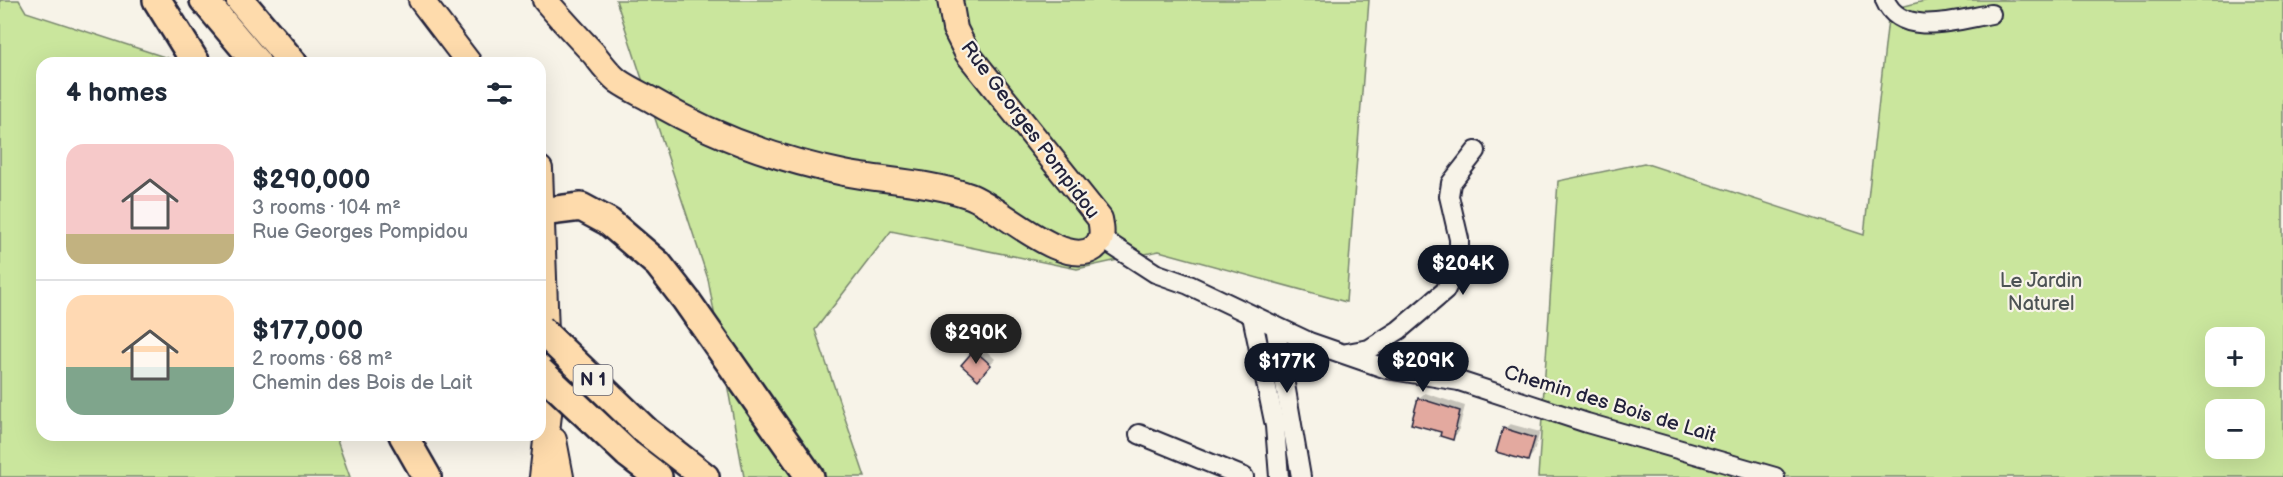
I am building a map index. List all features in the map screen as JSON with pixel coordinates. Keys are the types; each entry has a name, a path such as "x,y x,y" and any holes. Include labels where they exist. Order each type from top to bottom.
{"highway":[{"path":"157,0 192,57"},
{"path":"204,0 252,57"},
{"path":"240,0 288,57"},
{"path":"546,209 581,207 609,222 658,264 686,300 810,477"},
{"name":"N 1","path":"546,335 646,431 705,477"},
{"name":"N 1","path":"546,377 628,454 658,477"},
{"path":"406,441 427,477"}],"main road":[{"path":"421,0 464,57"},
{"path":"437,0 480,57"},
{"name":"Rue Georges Pompidou","path":"545,0 618,81 669,111 715,134 823,169 881,181 937,187 970,196 993,207 1051,246 1069,252 1083,253 1091,250 1101,238 1100,219 967,53 955,29 950,0"},
{"path":"546,337 549,414 561,477"},
{"path":"542,477 549,414"}],"street":[{"path":"1885,0 1888,7 1911,24 1942,23 1991,14"},
{"path":"1342,353 1369,350 1400,330 1445,291 1459,261 1459,239 1449,196 1451,183 1476,151"},
{"name":"Chemin des Bois de Lait","path":"1101,238 1155,273 1190,285 1309,342 1387,369 1459,381 1587,423 1775,477"},
{"path":"1252,316 1275,426 1279,477"},
{"path":"1275,326 1301,477"},
{"path":"1139,434 1244,477"}],"green space":[{"path":"0,0 19,0 26,12 165,57 36,57 36,441 337,441 350,477 0,477"},
{"path":"616,0 1369,0 1346,302 1159,251 1077,269 891,231 815,330 865,477 744,477 708,279"},
{"name":"Le Jardin Naturel","path":"1928,0 2283,0 2283,477 1538,477 1558,181 1644,163 1864,235 1889,10"}],"building":[{"path":"974,350 991,365 978,380 961,365"},
{"path":"1418,398 1460,411 1453,440 1440,436 1441,432 1411,424"},
{"path":"1503,428 1535,438 1528,461 1496,452"}]}
